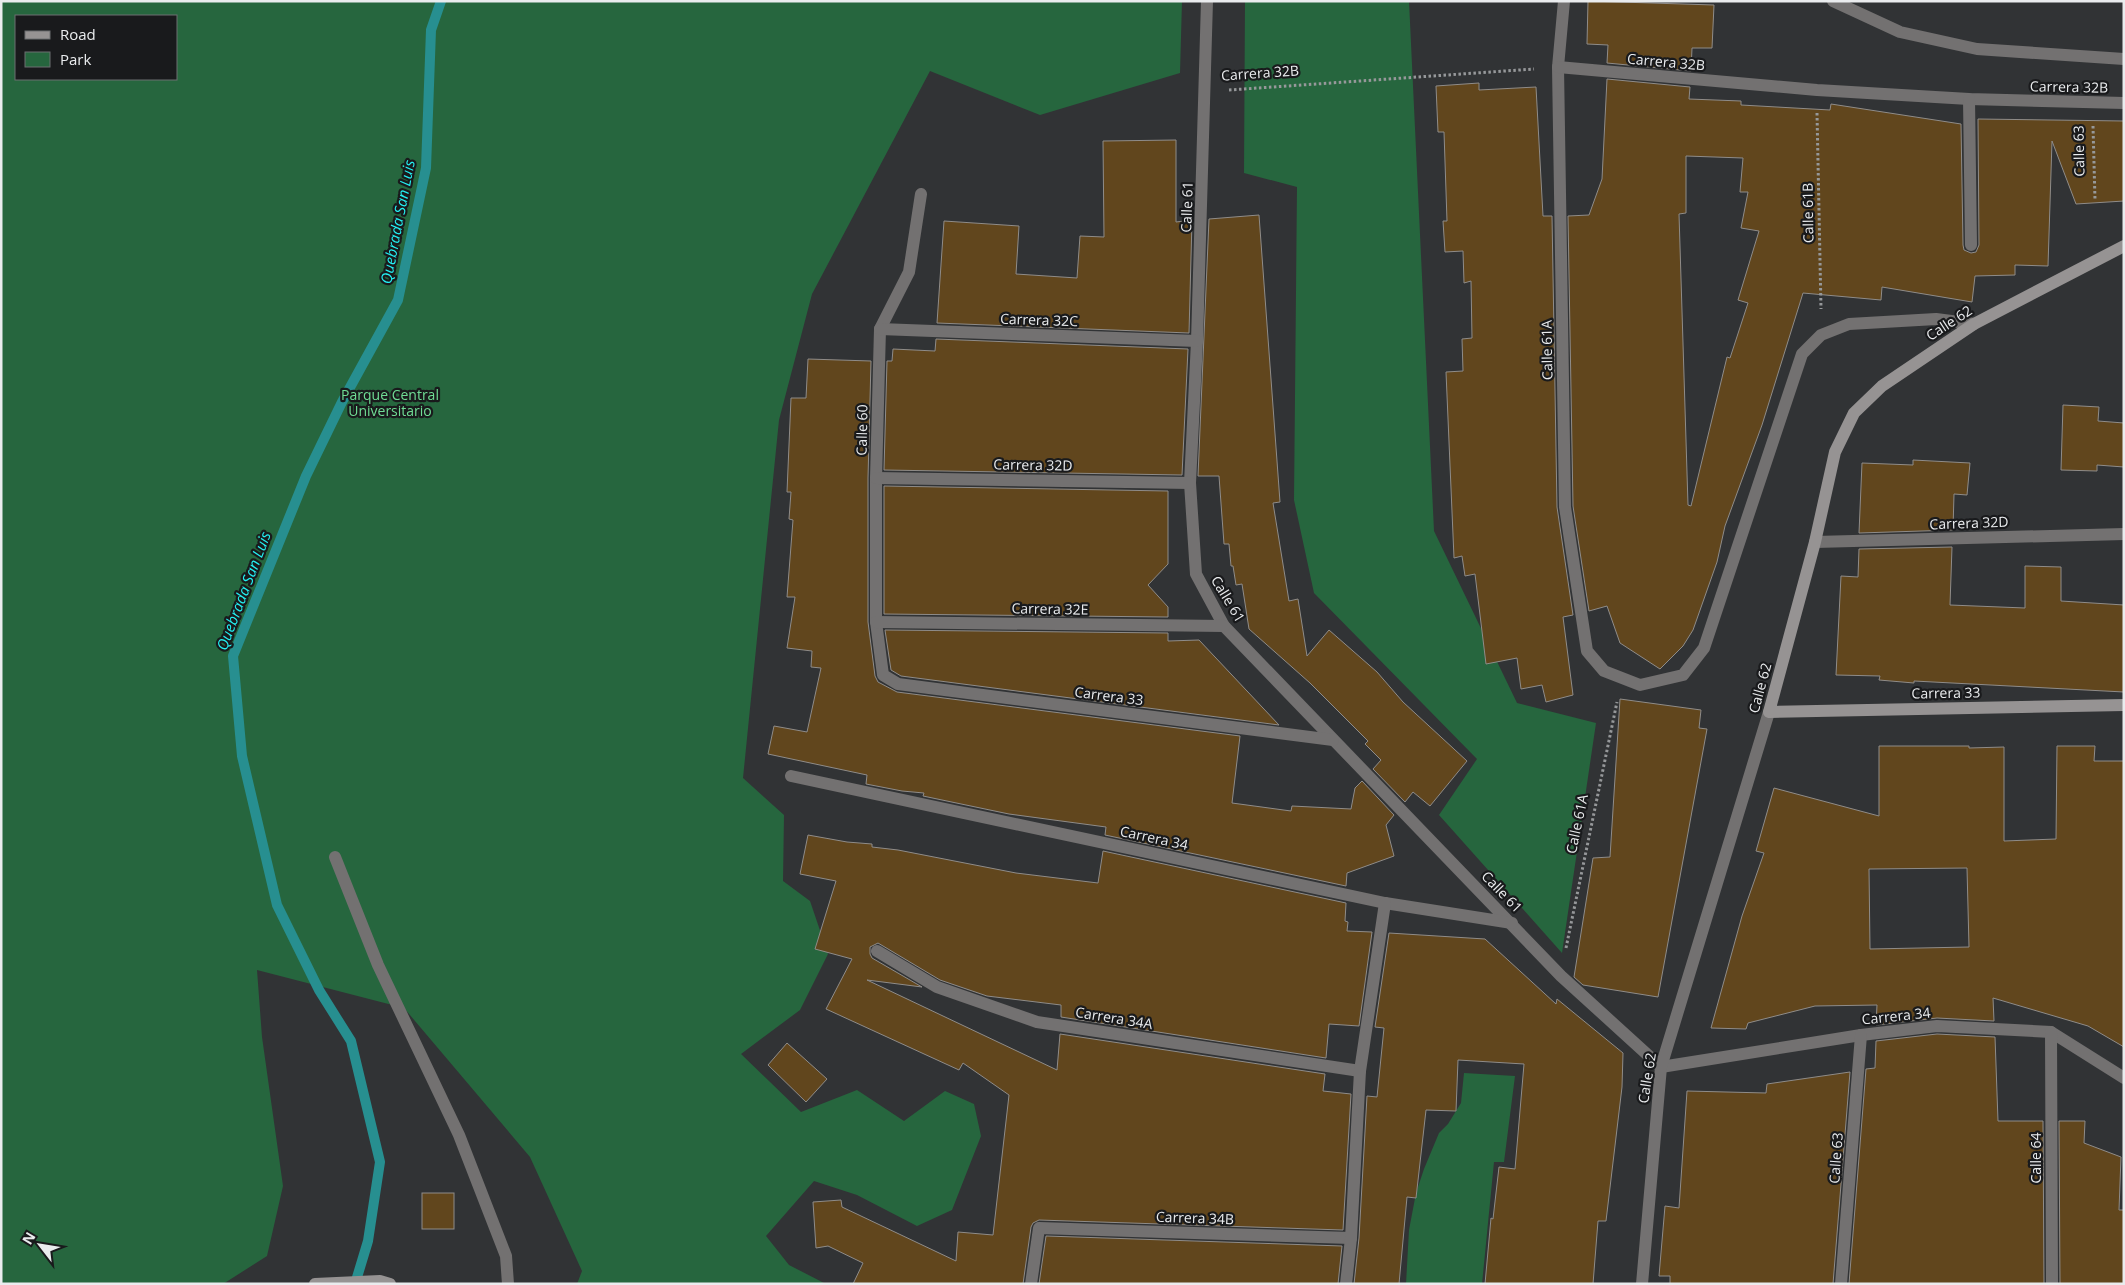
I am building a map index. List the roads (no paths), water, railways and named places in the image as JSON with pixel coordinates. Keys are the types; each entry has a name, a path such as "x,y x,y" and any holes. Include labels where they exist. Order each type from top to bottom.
{"main road":[{"name":"Calle 62","path":"1769,712 1816,542 1835,452 1854,413 1882,386 1974,324 2124,246"},
{"name":"Carrera 33","path":"1769,712 2124,705"},
{"path":"315,1284 380,1281 390,1284"}],"street":[{"name":"Calle 61","path":"1208,1 1197,341 1190,483 1196,574 1224,626 1561,976 1661,1067"},
{"name":"Calle 61A","path":"1564,1 1558,67 1565,507 1587,651 1604,671 1640,685 1683,674 1704,648 1802,354 1821,335 1849,324 1936,319 1974,324"},
{"path":"1834,1 1900,32 1976,48 2124,59"},
{"name":"Carrera 32B","path":"1558,67 1817,90 1969,99 2124,103"},
{"path":"1969,99 1971,245"},
{"name":"Calle 60","path":"883,675 876,622 876,478 880,329 909,272 921,194"},
{"name":"Carrera 32C","path":"880,329 1197,341"},
{"name":"Carrera 32D","path":"876,478 1190,483"},
{"name":"Carrera 32D","path":"1816,542 2124,534"},
{"name":"Carrera 32E","path":"876,622 1224,626"},
{"name":"Carrera 33","path":"883,675 898,684 1333,740"},
{"name":"Calle 62","path":"1642,1284 1661,1067 1769,712"},
{"name":"Carrera 34","path":"791,776 1385,903 1512,924"},
{"path":"335,857 378,966 459,1135 506,1256 508,1284"},
{"path":"1346,1284 1351,1238 1360,1070 1385,903"},
{"name":"Carrera 34A","path":"877,952 937,987 1037,1022 1360,1070"},
{"name":"Carrera 34","path":"1661,1067 1861,1034 1937,1026 2051,1032 2124,1078"},
{"name":"Calle 64","path":"2051,1032 2052,1284"},
{"name":"Calle 63","path":"1841,1284 1861,1034"},
{"name":"Carrera 34B","path":"1031,1284 1039,1228 1351,1238"}],"waterway":[{"name":"Quebrada San Luis","path":"355,1284 368,1241 380,1162 351,1041 319,990 277,905 242,756 233,656 306,476 342,402 398,300 426,168 431,30 441,1"}],"park label":[{"name":"Parque Central Universitario","path":"390,404"}]}
